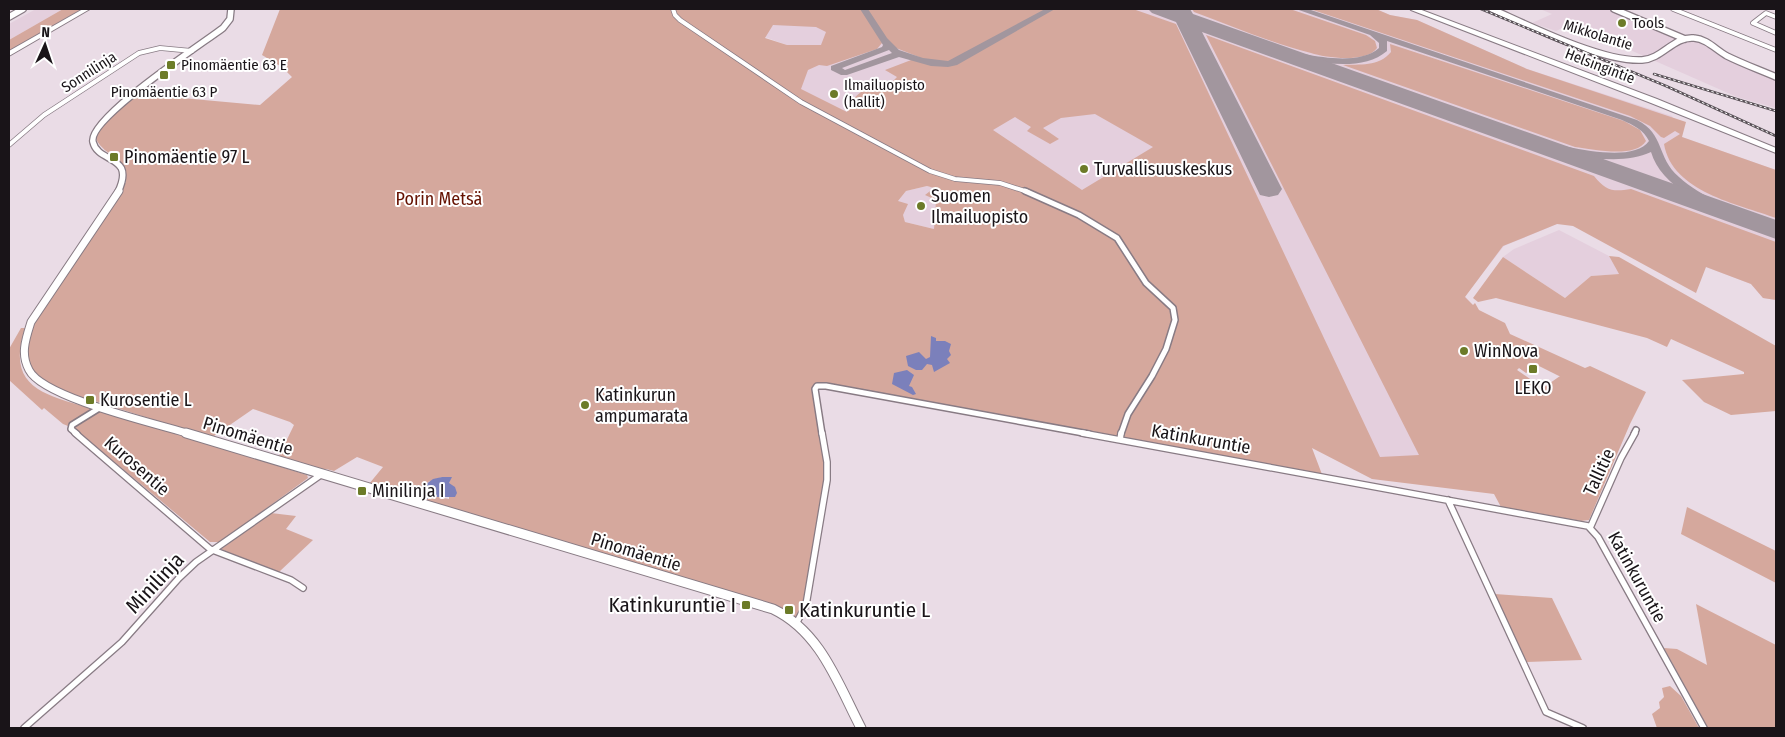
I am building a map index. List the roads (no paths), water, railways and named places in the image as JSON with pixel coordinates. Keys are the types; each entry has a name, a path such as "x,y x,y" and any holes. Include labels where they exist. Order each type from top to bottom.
{"highway":[{"path":"9,54 87,9"},
{"name":"Helsingintie","path":"1413,9 1646,98 1776,151"},
{"name":"Helsingintie","path":"1421,9 1660,100 1776,147"}],"street":[{"path":"9,17 23,9"},
{"name":"Pinomäentie","path":"231,9 232,15 227,23 117,107 94,129 91,138 93,144 121,166 124,172 124,183 115,199 53,287 26,333 24,344 26,366 33,377 55,392 101,407 748,601 788,616 806,630 823,653 861,728"},
{"path":"673,9 675,15 680,20 801,102 930,171 944,178 994,182 1016,188 1090,222 1116,238 1128,253 1146,284 1172,306 1176,314 1164,351 1153,375 1126,418 1120,440"},
{"name":"Mikkolantie","path":"1492,9 1555,35 1629,60 1653,58 1685,39"},
{"path":"1614,9 1685,39 1703,40 1725,55 1776,77"},
{"path":"1673,9 1776,50"},
{"path":"1776,17 1766,13 1753,24 1776,33"},
{"name":"Sonnilinja","path":"9,145 44,115 145,50 160,48 192,51"},
{"name":"Katinkuruntie","path":"797,622 806,605 828,471 815,394 817,386 826,386 1583,524 1590,528 1598,537 1704,728"},
{"name":"Kurosentie","path":"101,407 72,425 71,429 213,549"},
{"name":"Tallitie","path":"1590,528 1621,458 1636,430"},
{"name":"Minilinja","path":"24,728 122,642 179,578 213,549 322,474"},
{"path":"1448,500 1541,704 1550,715 1583,728"},
{"path":"213,549 250,566 291,580 303,588"}],"water":[{"path":"931,336 936,338 936,341 945,341 951,344 949,351 951,355 947,359 950,363 934,372 932,365 927,364 922,370 916,370 908,366 906,356 919,352 926,359 930,357"},
{"path":"907,370 914,375 909,386 912,387 916,394 913,395 892,384 894,373"},
{"path":"452,477 449,483 455,487 457,493 455,497 431,495 428,496 428,499 421,497 421,493 418,490 433,479"}],"railway":[{"path":"1481,9 1666,86 1776,136"},
{"path":"1654,74 1776,111"}],"place":[{"name":"Tools","path":"1622,23"},
{"name":"Pinomäentie 63 E","path":"171,65"},
{"name":"Pinomäentie 63 P","path":"164,75"},
{"name":"Ilmailuopisto (hallit)","path":"834,94"},
{"name":"Pinomäentie 97 L","path":"114,157"},
{"name":"Turvallisuuskeskus","path":"1084,169"},
{"name":"Suomen Ilmailuopisto","path":"921,206"},
{"name":"WinNova","path":"1464,351"},
{"name":"LEKO","path":"1533,369"},
{"name":"Kurosentie L","path":"90,400"},
{"name":"Katinkurun ampumarata","path":"585,405"},
{"name":"Minilinja I","path":"362,491"},
{"name":"Katinkuruntie I","path":"746,605"},
{"name":"Katinkuruntie L","path":"789,610"}],"park label":[{"name":"Porin Metsä","path":"439,199"}]}
